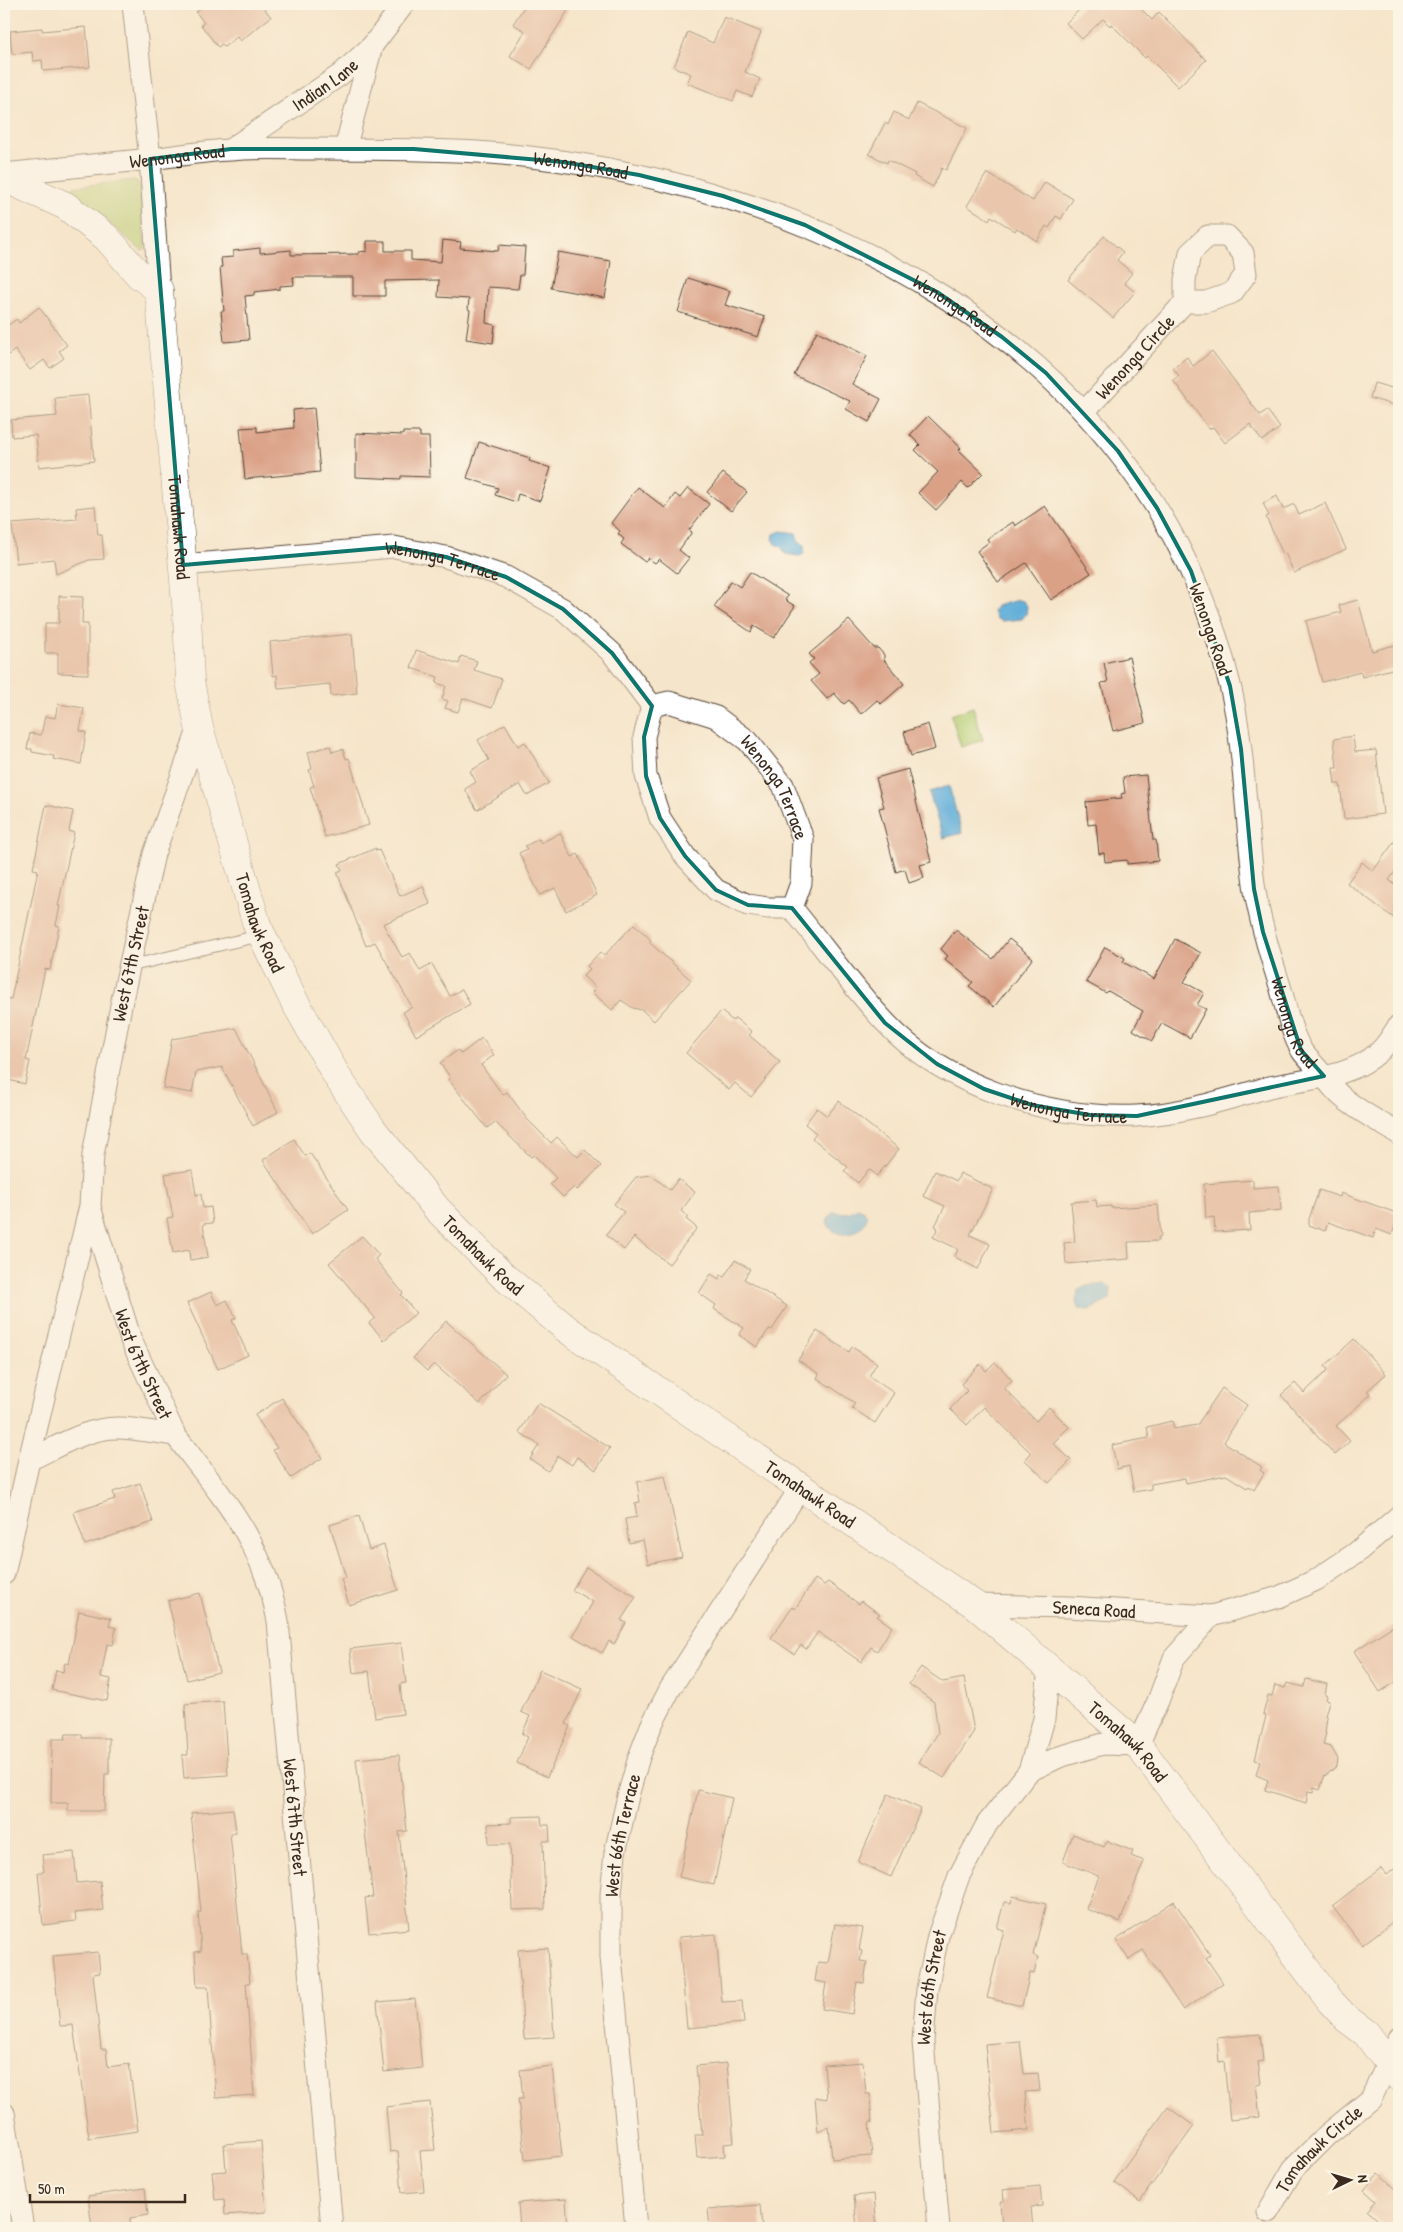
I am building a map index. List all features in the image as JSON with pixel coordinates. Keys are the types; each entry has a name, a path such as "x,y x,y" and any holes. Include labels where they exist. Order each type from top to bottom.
{"street":[{"path":"133,4 150,159 159,290"},
{"name":"Indian Lane","path":"231,149 340,75 372,46 404,4"},
{"path":"345,149 372,46"},
{"name":"Wenonga Road","path":"4,174 231,149 414,149 481,153 563,162 639,175 723,196 805,225 877,258 937,292 1017,349 1046,373 1118,451 1158,508 1191,570 1215,633 1230,686 1242,748 1254,889 1263,932 1301,1050 1342,1096 1399,1134"},
{"path":"4,178 66,206 107,238 139,275 159,290"},
{"name":"Tomahawk Road","path":"159,290 183,565 190,681 198,727 257,925 292,997 338,1078 373,1130 437,1209 502,1275 568,1330 975,1605 1138,1745 1330,2002 1347,2019 1396,2059"},
{"name":"Wenonga Circle","path":"1084,412 1185,302"},
{"name":"Wenonga Terrace","path":"183,565 394,547 446,558 506,578 563,609 612,653 652,706 669,702 716,717 748,742 783,785 804,840 802,883 792,908 885,1023 937,1064 984,1089 1032,1105 1090,1114 1137,1116 1180,1110 1269,1087 1353,1071 1379,1052 1399,1025"},
{"path":"652,706 644,737 646,776 660,818 686,856 716,890 748,905 768,908 792,908"},
{"name":"West 67th Street","path":"4,1574 54,1353 90,1206 93,1154 122,1000 154,854 198,727"},
{"name":"West 67th Street","path":"90,1206 131,1340 176,1435 216,1487 252,1540 268,1579 273,1598 278,1621 332,2228"},
{"name":"West 67th Street","path":"29,1460 84,1435 101,1430 119,1428 176,1435"},
{"name":"West 66th Terrace","path":"636,2228 611,1956 611,1894 628,1796 651,1726 670,1689 801,1487"},
{"name":"Seneca Road","path":"975,1605 1069,1607 1211,1616 1279,1598 1316,1580 1356,1553 1399,1516"},
{"path":"1138,1745 1158,1701 1174,1658 1211,1616"},
{"name":"West 66th Street","path":"938,2228 923,2042 927,1989 938,1936 959,1876 988,1824 1029,1771 1044,1719 1049,1667"},
{"name":"West 66th Street","path":"1029,1771 1059,1757 1103,1744 1138,1745"},
{"name":"Tomahawk Circle","path":"1268,2212 1293,2169 1327,2135 1371,2099 1396,2059"},
{"path":"4,2113 22,2228"}],"lane":[{"path":"130,966 262,935"}],"highlighted area":[{"path":"231,149 414,149 563,162 639,175 723,196 805,225 937,292 1002,337 1046,373 1118,451 1157,508 1191,571 1230,686 1241,749 1254,889 1263,932 1301,1050 1324,1076 1137,1116 1090,1115 1032,1105 984,1089 937,1064 885,1023 792,908 748,905 716,890 685,856 660,818 646,776 644,737 652,706 612,653 563,609 506,577 446,557 394,547 183,565 150,159"}],"green space":[{"path":"134,180 138,182 140,188 145,246 145,249 142,251 69,190 73,187"},
{"path":"973,707 983,740 961,747 951,715"}],"water":[{"path":"781,531 796,533 798,540 804,545 804,554 799,556 785,554 782,547 775,544 773,540 774,534"},
{"path":"1018,600 1023,601 1027,606 1026,614 1022,619 1002,621 997,619 993,612 996,606"},
{"path":"949,786 962,833 943,838 929,792"},
{"path":"858,1208 864,1211 867,1216 861,1228 855,1232 841,1234 830,1228 827,1221 833,1212 848,1213"},
{"path":"1105,1284 1111,1288 1110,1300 1089,1310 1079,1309 1076,1303 1078,1290 1087,1286"}],"building":[{"path":"207,4 261,4 271,17 240,41 237,37 224,47 222,44 218,47 201,25 204,23 196,12"},
{"path":"526,4 572,4 531,69 510,56 525,31 513,24"},
{"path":"1085,4 1136,4 1152,20 1159,12 1206,60 1178,87 1147,56 1145,58 1111,24 1110,26 1103,19 1082,39 1066,23"},
{"path":"724,17 761,32 745,72 760,79 752,97 737,91 733,101 687,83 691,74 674,67 688,32 713,43"},
{"path":"86,27 90,67 43,71 42,60 33,61 32,52 12,54 10,31 42,28 42,31"},
{"path":"917,103 967,128 946,170 942,168 933,187 914,176 915,174 888,160 887,163 869,154 885,123 888,125 894,112 909,120"},
{"path":"987,173 1033,201 1045,182 1073,199 1061,219 1056,216 1049,228 1046,226 1037,241 1017,228 1015,231 991,216 989,220 967,206"},
{"path":"1104,236 1123,252 1117,260 1132,273 1124,283 1135,292 1113,318 1068,280"},
{"path":"443,240 461,242 460,248 498,251 499,245 525,247 523,275 520,275 518,289 488,287 486,323 495,325 493,343 466,339 470,310 468,309 469,299 438,297 439,280 385,281 385,296 353,296 353,277 293,277 294,285 280,286 280,289 254,292 254,295 245,296 249,340 224,342 221,311 224,311 220,267 222,267 221,258 233,257 233,251 260,248 260,253 291,250 291,255 359,254 359,252 367,251 367,241 385,241 385,251 411,251 411,260 441,262"},
{"path":"558,252 611,261 605,298 551,288"},
{"path":"688,278 730,291 725,305 765,317 758,337 678,312"},
{"path":"39,307 67,345 59,351 64,358 50,368 44,360 30,370 15,350 4,358 4,328 17,319 19,323"},
{"path":"817,331 867,356 852,384 881,399 869,422 846,409 850,401 794,375"},
{"path":"1212,351 1260,415 1267,410 1280,428 1262,441 1250,424 1225,443 1213,427 1209,429 1173,380 1179,376 1173,368 1187,357 1193,366"},
{"path":"1374,383 1399,390 1399,407 1370,398"},
{"path":"88,395 94,461 39,467 36,435 12,437 11,420 57,416 55,398"},
{"path":"314,408 320,472 245,479 240,428 257,427 257,432 294,428 293,410"},
{"path":"928,416 961,448 959,450 983,473 968,488 962,482 936,510 918,493 938,472 915,450 920,445 910,435"},
{"path":"403,432 420,432 420,437 429,437 430,477 401,476 401,479 356,477 356,433 403,435"},
{"path":"479,442 530,458 529,461 551,468 540,501 518,494 516,502 495,495 498,488 467,478"},
{"path":"723,473 747,492 731,511 707,492"},
{"path":"638,487 665,508 675,494 680,498 688,488 709,504 689,530 692,532 679,550 689,558 677,573 659,559 655,563 648,558 645,562 621,544 624,539 618,534 620,531 611,523"},
{"path":"1277,496 1283,509 1294,504 1299,515 1325,503 1346,549 1294,573 1266,517 1269,516 1263,503"},
{"path":"95,506 98,535 102,535 104,559 89,560 56,574 54,559 16,563 12,524 77,519 76,508"},
{"path":"1045,506 1091,573 1051,600 1026,563 998,582 977,551 989,542 987,539 1013,522 1015,526"},
{"path":"750,572 788,596 785,600 795,606 774,638 754,626 751,632 714,607 731,581 740,587"},
{"path":"59,596 83,597 82,624 88,624 88,674 58,673 58,653 45,653 45,623 59,623"},
{"path":"1358,600 1372,651 1399,644 1399,667 1362,677 1361,672 1322,682 1306,621 1341,612 1339,605"},
{"path":"849,620 874,648 878,648 884,655 884,660 904,684 881,704 877,700 861,714 849,700 844,704 834,693 827,699 811,681 819,674 809,663 814,659 809,654"},
{"path":"352,634 357,693 331,696 330,684 278,689 277,675 273,676 270,642"},
{"path":"416,650 459,664 461,656 477,661 474,670 502,679 492,708 463,698 458,712 445,708 448,701 442,699 446,686 436,683 438,677 411,668"},
{"path":"1129,657 1145,723 1113,731 1101,683 1108,682 1104,663"},
{"path":"58,704 84,708 80,731 86,732 81,764 53,759 54,756 32,752 32,749 27,749 30,733 41,735 45,716 55,718"},
{"path":"505,724 518,746 525,742 549,783 527,796 520,784 477,810 465,789 476,782 470,771 489,760 478,740"},
{"path":"928,724 935,749 911,756 904,732"},
{"path":"1353,736 1355,752 1376,750 1383,814 1344,819 1340,784 1335,784 1333,768 1337,768 1334,739"},
{"path":"330,746 332,752 343,749 346,759 349,758 369,825 325,837 310,787 314,786 309,770 312,769 308,752"},
{"path":"908,769 931,862 920,865 924,878 909,883 905,869 896,872 879,808 884,807 876,778"},
{"path":"1146,775 1153,840 1156,840 1158,861 1127,864 1127,860 1105,862 1104,853 1099,854 1096,824 1088,825 1086,802 1122,798 1121,794 1125,793 1123,777"},
{"path":"46,805 73,811 69,831 74,833 58,906 60,906 56,925 59,926 50,970 45,969 26,1060 30,1061 25,1084 4,1079 4,998 11,999 38,870 33,869"},
{"path":"560,833 572,857 578,854 597,895 566,911 555,888 540,895 519,853 527,849 525,846 539,839 541,843"},
{"path":"1399,835 1399,866 1389,880 1399,888 1399,922 1347,883 1362,862 1373,871"},
{"path":"376,848 376,851 379,850 400,896 423,886 430,904 383,924 402,957 410,953 420,971 432,964 450,996 462,989 470,1004 416,1036 403,1012 412,1007 375,942 366,946 337,872 342,870 339,864"},
{"path":"634,924 651,940 649,942 691,980 654,1021 642,1010 633,1008 621,1000 612,1010 592,992 596,988 583,976 590,969 587,966 600,952 604,956"},
{"path":"956,930 993,959 1009,939 1033,958 994,1007 969,986 973,982 945,959 948,956 941,949"},
{"path":"1175,939 1201,953 1184,982 1204,993 1197,1005 1206,1009 1190,1038 1162,1023 1152,1041 1133,1030 1143,1011 1108,991 1106,993 1086,982 1105,947 1125,958 1123,962 1154,979"},
{"path":"721,1011 733,1021 735,1018 752,1032 749,1035 780,1062 751,1097 735,1083 729,1090 686,1053"},
{"path":"236,1028 278,1112 253,1126 222,1067 196,1072 192,1093 163,1088 172,1039"},
{"path":"482,1038 494,1055 481,1065 503,1095 507,1092 527,1119 551,1143 557,1137 578,1157 585,1150 601,1166 577,1190 574,1187 563,1197 550,1184 556,1178 534,1155 531,1157 495,1122 487,1128 448,1079 450,1077 440,1063 458,1050 461,1054"},
{"path":"839,1101 899,1149 877,1176 869,1169 858,1183 844,1171 848,1167 812,1138 816,1133 805,1124 817,1108 827,1116"},
{"path":"294,1139 305,1156 310,1153 348,1210 312,1234 263,1160"},
{"path":"192,1170 196,1195 201,1194 203,1208 211,1207 213,1223 203,1224 208,1257 190,1260 189,1250 173,1253 167,1218 173,1217 165,1174"},
{"path":"935,1171 957,1181 960,1173 993,1189 970,1235 990,1244 978,1269 955,1257 958,1249 933,1237 938,1228 935,1226 945,1206 923,1196"},
{"path":"651,1175 670,1190 678,1179 695,1192 681,1211 688,1217 686,1219 697,1228 669,1264 634,1237 624,1250 606,1235 624,1212 614,1204 636,1177"},
{"path":"1253,1180 1253,1188 1279,1186 1281,1210 1249,1213 1250,1230 1215,1232 1214,1217 1206,1218 1204,1184"},
{"path":"1319,1190 1340,1197 1341,1193 1399,1214 1392,1235 1376,1229 1373,1238 1328,1222 1325,1231 1309,1225 1309,1219"},
{"path":"1096,1200 1097,1207 1158,1205 1161,1237 1158,1237 1158,1241 1128,1242 1129,1259 1066,1264 1064,1243 1075,1242 1071,1202"},
{"path":"362,1236 379,1255 375,1259 403,1293 401,1295 416,1313 384,1340 369,1323 375,1318 329,1263"},
{"path":"735,1260 750,1269 744,1279 787,1306 772,1330 769,1329 757,1347 739,1335 744,1328 714,1309 716,1305 699,1293 711,1274 719,1279 721,1275 724,1277"},
{"path":"211,1292 217,1305 227,1300 236,1318 232,1320 248,1355 218,1369 187,1303"},
{"path":"446,1321 506,1374 480,1404 434,1364 427,1371 413,1358"},
{"path":"817,1331 849,1352 852,1347 877,1363 869,1376 894,1393 875,1423 852,1408 855,1403 817,1378 819,1374 798,1360"},
{"path":"1354,1339 1386,1374 1367,1391 1371,1394 1336,1426 1350,1441 1335,1455 1281,1395 1295,1383 1304,1393 1328,1370 1325,1366"},
{"path":"995,1362 1012,1380 1004,1388 1036,1421 1049,1407 1069,1427 1053,1443 1071,1460 1049,1483 1025,1460 1031,1453 984,1407 967,1425 950,1409 967,1391 961,1384 980,1364 986,1371"},
{"path":"1222,1388 1247,1405 1224,1442 1262,1467 1260,1470 1264,1473 1254,1490 1249,1486 1247,1488 1226,1475 1186,1483 1185,1478 1151,1484 1151,1489 1134,1492 1129,1466 1117,1469 1112,1445 1149,1438 1147,1427 1172,1421 1174,1429 1197,1425"},
{"path":"282,1398 322,1458 291,1478 273,1450 277,1448 255,1415"},
{"path":"538,1403 610,1448 596,1470 577,1457 572,1465 558,1456 548,1471 530,1459 539,1445 519,1432"},
{"path":"665,1476 682,1557 648,1564 643,1540 629,1543 625,1519 637,1517 635,1503 640,1502 637,1482"},
{"path":"140,1483 153,1522 85,1545 74,1512 115,1499 113,1492"},
{"path":"359,1516 369,1550 384,1545 398,1590 349,1605 341,1579 346,1578 330,1525"},
{"path":"586,1567 636,1597 621,1620 626,1623 614,1644 609,1641 602,1653 573,1636 593,1602 572,1590"},
{"path":"815,1579 824,1585 828,1582 859,1604 861,1601 880,1614 877,1616 892,1627 877,1651 871,1647 861,1662 818,1632 806,1649 801,1645 794,1654 771,1638 792,1607 795,1609"},
{"path":"200,1593 219,1672 187,1680 168,1601"},
{"path":"79,1611 111,1618 109,1626 116,1628 113,1645 107,1644 101,1677 111,1679 107,1701 52,1690 56,1670 63,1672 65,1663 69,1664"},
{"path":"1399,1622 1399,1680 1380,1692 1354,1651"},
{"path":"401,1643 406,1683 400,1684 403,1714 375,1718 369,1671 353,1673 350,1649"},
{"path":"921,1667 943,1682 964,1678 974,1731 944,1778 919,1762 938,1733 934,1702 909,1684"},
{"path":"540,1670 582,1689 566,1724 570,1726 547,1777 517,1763 528,1737 522,1734 530,1716 521,1712"},
{"path":"1306,1679 1327,1684 1325,1695 1327,1696 1326,1700 1329,1701 1325,1716 1327,1717 1326,1733 1323,1745 1331,1747 1338,1759 1337,1766 1324,1777 1320,1790 1314,1788 1313,1793 1308,1792 1306,1803 1265,1790 1268,1780 1256,1775 1260,1761 1255,1760 1266,1716 1263,1715 1268,1695 1272,1696 1275,1685 1285,1688 1287,1683 1304,1687"},
{"path":"223,1701 228,1775 184,1778 182,1755 188,1755 185,1704"},
{"path":"66,1734 82,1734 82,1738 109,1738 109,1774 105,1774 104,1811 68,1811 68,1803 51,1803 52,1739 65,1739"},
{"path":"399,1755 407,1831 399,1832 409,1929 369,1933 365,1898 373,1897 356,1759"},
{"path":"698,1790 732,1798 714,1885 679,1877"},
{"path":"888,1794 921,1809 891,1877 858,1862"},
{"path":"233,1809 236,1832 230,1833 242,1954 247,1954 250,1983 246,1983 254,2095 216,2098 208,1987 197,1987 195,1952 201,1951 198,1912 201,1912 191,1813"},
{"path":"541,1816 542,1825 549,1825 550,1841 543,1841 545,1909 512,1910 510,1844 489,1844 488,1824 511,1823 511,1817"},
{"path":"1073,1834 1104,1847 1107,1841 1133,1851 1131,1856 1144,1861 1120,1922 1086,1909 1099,1876 1063,1862"},
{"path":"74,1852 77,1883 100,1881 103,1910 75,1913 76,1921 43,1925 38,1872 44,1872 42,1855"},
{"path":"1399,1865 1399,1917 1362,1945 1332,1906 1381,1868 1387,1875"},
{"path":"1013,1896 1046,1904 1033,1955 1038,1957 1034,1974 1030,1973 1022,2006 987,1998 1004,1930 997,1928 1004,1902 1011,1903"},
{"path":"1174,1901 1210,1955 1206,1958 1223,1983 1183,2010 1143,1950 1129,1960 1116,1940"},
{"path":"835,1924 863,1928 859,1950 862,1951 860,1961 867,1962 864,1983 857,1982 852,2014 822,2009 826,1983 815,1981 818,1962 828,1963"},
{"path":"716,1934 722,2002 742,2001 744,2023 687,2028 679,1937"},
{"path":"548,1948 554,2037 524,2039 518,1950"},
{"path":"98,1952 100,1973 93,1974 101,2049 106,2049 108,2067 129,2064 138,2131 89,2138 73,2025 60,2026 53,1956"},
{"path":"415,1999 422,2068 384,2072 377,2002"},
{"path":"1260,2034 1263,2061 1258,2062 1261,2083 1256,2084 1260,2117 1230,2120 1224,2061 1219,2062 1217,2038"},
{"path":"1020,2041 1024,2074 1038,2073 1040,2091 1025,2092 1029,2130 994,2133 985,2044"},
{"path":"863,2062 866,2094 870,2094 872,2122 869,2123 872,2156 832,2159 829,2127 818,2132 815,2097 827,2099 824,2065"},
{"path":"727,2063 734,2143 724,2144 725,2156 697,2158 695,2135 702,2135 696,2066"},
{"path":"552,2066 562,2156 525,2160 518,2099 523,2099 520,2070"},
{"path":"430,2102 435,2150 420,2151 424,2191 402,2193 398,2151 390,2152 386,2107"},
{"path":"1168,2107 1194,2126 1140,2201 1114,2182"},
{"path":"261,2141 266,2212 225,2215 224,2199 215,2200 212,2172 226,2171 224,2144"},
{"path":"1379,2173 1399,2192 1399,2228 1386,2228 1367,2211 1376,2201 1364,2190"},
{"path":"1040,2186 1042,2206 1031,2207 1033,2228 1002,2228 1000,2202 1004,2201 1003,2190"},
{"path":"145,2188 148,2215 130,2218 131,2228 92,2228 88,2196"},
{"path":"874,2194 877,2228 857,2228 854,2196"},
{"path":"566,2199 568,2228 520,2228 518,2203"},
{"path":"760,2205 762,2228 710,2228 708,2209"}]}
